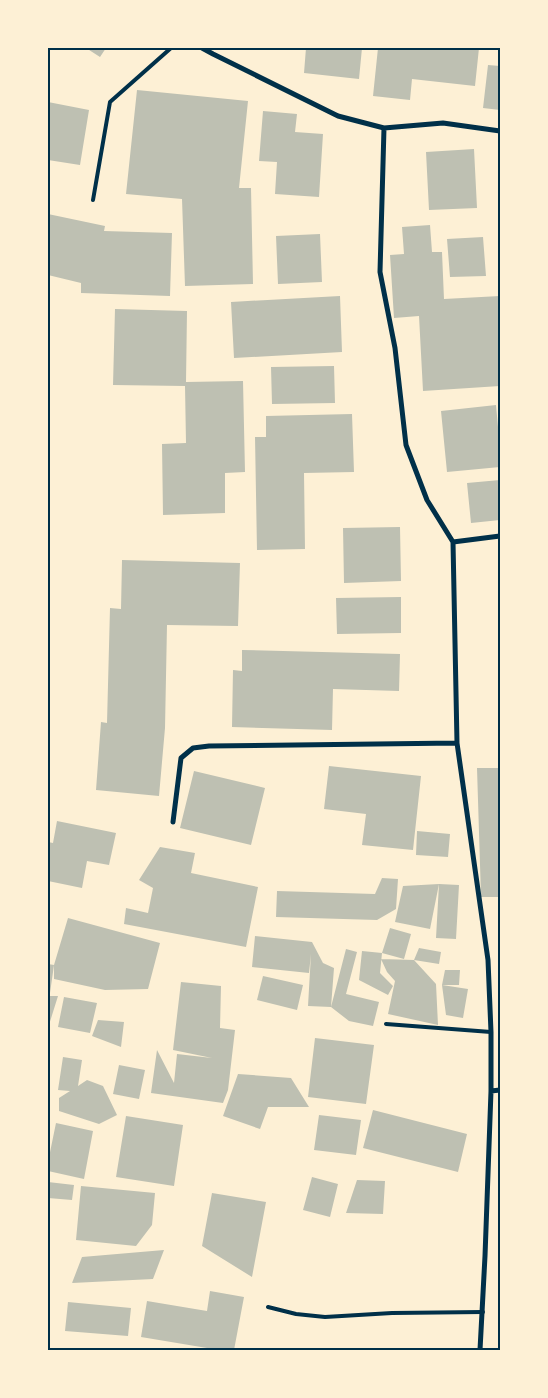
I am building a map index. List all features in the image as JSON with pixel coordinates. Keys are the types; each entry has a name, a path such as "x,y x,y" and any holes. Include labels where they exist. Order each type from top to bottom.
{"street":[{"path":"202,48 338,116 384,128 443,123 500,131"},
{"path":"384,128 380,272 395,348 406,445 427,500 453,542 456,743 488,960 491,1091 480,1350"},
{"path":"453,542 500,536"},
{"path":"173,822 181,758 193,748 209,746 456,743"},
{"path":"491,1091 500,1090"}],"lane":[{"path":"93,200 110,102 171,48"},
{"path":"386,1024 491,1032"},
{"path":"268,1307 296,1314 325,1317 392,1313 483,1312"}],"building":[{"path":"86,48 106,48 100,57"},
{"path":"306,48 362,48 359,79 304,73"},
{"path":"378,48 479,48 475,86 412,79 410,100 373,96"},
{"path":"488,65 500,66 500,110 483,108"},
{"path":"137,90 248,101 239,188 251,188 253,284 185,286 182,199 126,194"},
{"path":"48,102 89,110 80,165 48,160"},
{"path":"263,111 297,114 295,132 323,134 319,197 275,194 277,162 259,161"},
{"path":"474,149 477,208 429,210 426,152"},
{"path":"48,214 105,226 104,231 172,233 170,296 81,293 81,283 48,275"},
{"path":"430,225 432,252 442,252 444,299 500,296 500,386 423,391 419,316 394,318 390,255 404,254 402,227"},
{"path":"320,234 322,282 278,284 276,236"},
{"path":"483,237 486,276 450,277 447,239"},
{"path":"340,296 342,352 234,358 231,302"},
{"path":"115,309 187,311 186,382 243,381 245,472 225,473 225,513 163,515 162,444 186,443 185,386 113,385"},
{"path":"334,366 335,403 272,404 271,367"},
{"path":"496,405 500,438 500,467 447,472 441,411"},
{"path":"352,414 354,472 304,473 305,549 257,550 255,437 266,437 266,416"},
{"path":"500,480 500,520 471,523 467,483"},
{"path":"400,527 401,581 344,583 343,528"},
{"path":"122,560 240,563 238,626 167,625 165,728 159,796 96,790 101,722 107,723 110,608 121,609"},
{"path":"401,597 401,633 337,634 336,598"},
{"path":"242,650 400,654 399,691 333,689 332,730 232,727 233,670 242,671"},
{"path":"329,766 421,776 413,850 362,845 366,814 324,809"},
{"path":"477,768 500,768 500,897 481,897"},
{"path":"194,771 265,788 251,845 180,828"},
{"path":"57,821 116,833 109,865 87,861 82,888 48,881 48,842 53,843"},
{"path":"417,831 450,834 448,857 416,855"},
{"path":"160,847 195,853 191,873 258,887 246,947 124,924 126,908 148,913 153,888 139,880"},
{"path":"382,878 398,879 396,909 377,920 276,917 277,891 375,894"},
{"path":"439,884 430,929 395,922 403,886"},
{"path":"439,884 459,885 456,939 436,938"},
{"path":"68,918 160,943 148,989 105,990 54,979 54,965"},
{"path":"390,928 411,934 404,959 382,953"},
{"path":"255,936 312,942 323,963 334,968 331,1007 308,1006 311,954 309,973 252,967"},
{"path":"419,948 441,952 439,964 414,960"},
{"path":"346,949 357,952 346,994 379,1002 373,1026 349,1021 331,1007"},
{"path":"362,951 382,953 380,973 393,986 388,995 359,980"},
{"path":"381,959 414,960 436,984 438,1025 388,1014 395,981 387,972"},
{"path":"48,964 54,965 50,993 48,993"},
{"path":"445,970 460,970 459,985 442,985"},
{"path":"263,976 303,985 297,1010 257,1000"},
{"path":"181,982 221,986 220,1028 235,1030 228,1090 223,1103 151,1093 157,1050 174,1083 177,1054 212,1058 173,1050"},
{"path":"442,985 468,989 463,1018 446,1015"},
{"path":"48,996 58,996 48,1028"},
{"path":"64,997 97,1003 90,1033 58,1027"},
{"path":"98,1020 124,1022 121,1047 92,1036"},
{"path":"315,1038 374,1045 366,1104 308,1097"},
{"path":"63,1057 82,1060 78,1086 87,1080 103,1086 117,1115 99,1124 59,1111 59,1098 70,1091 58,1090"},
{"path":"119,1065 145,1070 139,1099 113,1094"},
{"path":"238,1074 291,1078 309,1107 268,1107 260,1129 223,1116"},
{"path":"498,1102 500,1102 500,1142 498,1142"},
{"path":"373,1110 467,1134 458,1172 363,1148"},
{"path":"319,1115 361,1120 356,1155 314,1150"},
{"path":"126,1116 183,1125 174,1186 116,1177"},
{"path":"56,1123 93,1131 84,1179 48,1171"},
{"path":"312,1177 338,1184 330,1217 303,1210"},
{"path":"357,1180 385,1181 383,1214 346,1213"},
{"path":"48,1182 74,1185 72,1200 48,1198"},
{"path":"81,1186 155,1193 152,1225 136,1246 76,1240"},
{"path":"212,1193 266,1202 252,1277 202,1246"},
{"path":"164,1250 153,1279 72,1283 82,1257"},
{"path":"210,1291 244,1297 234,1350 219,1350 141,1337 147,1301 207,1311"},
{"path":"68,1302 131,1308 128,1336 65,1331"}]}
